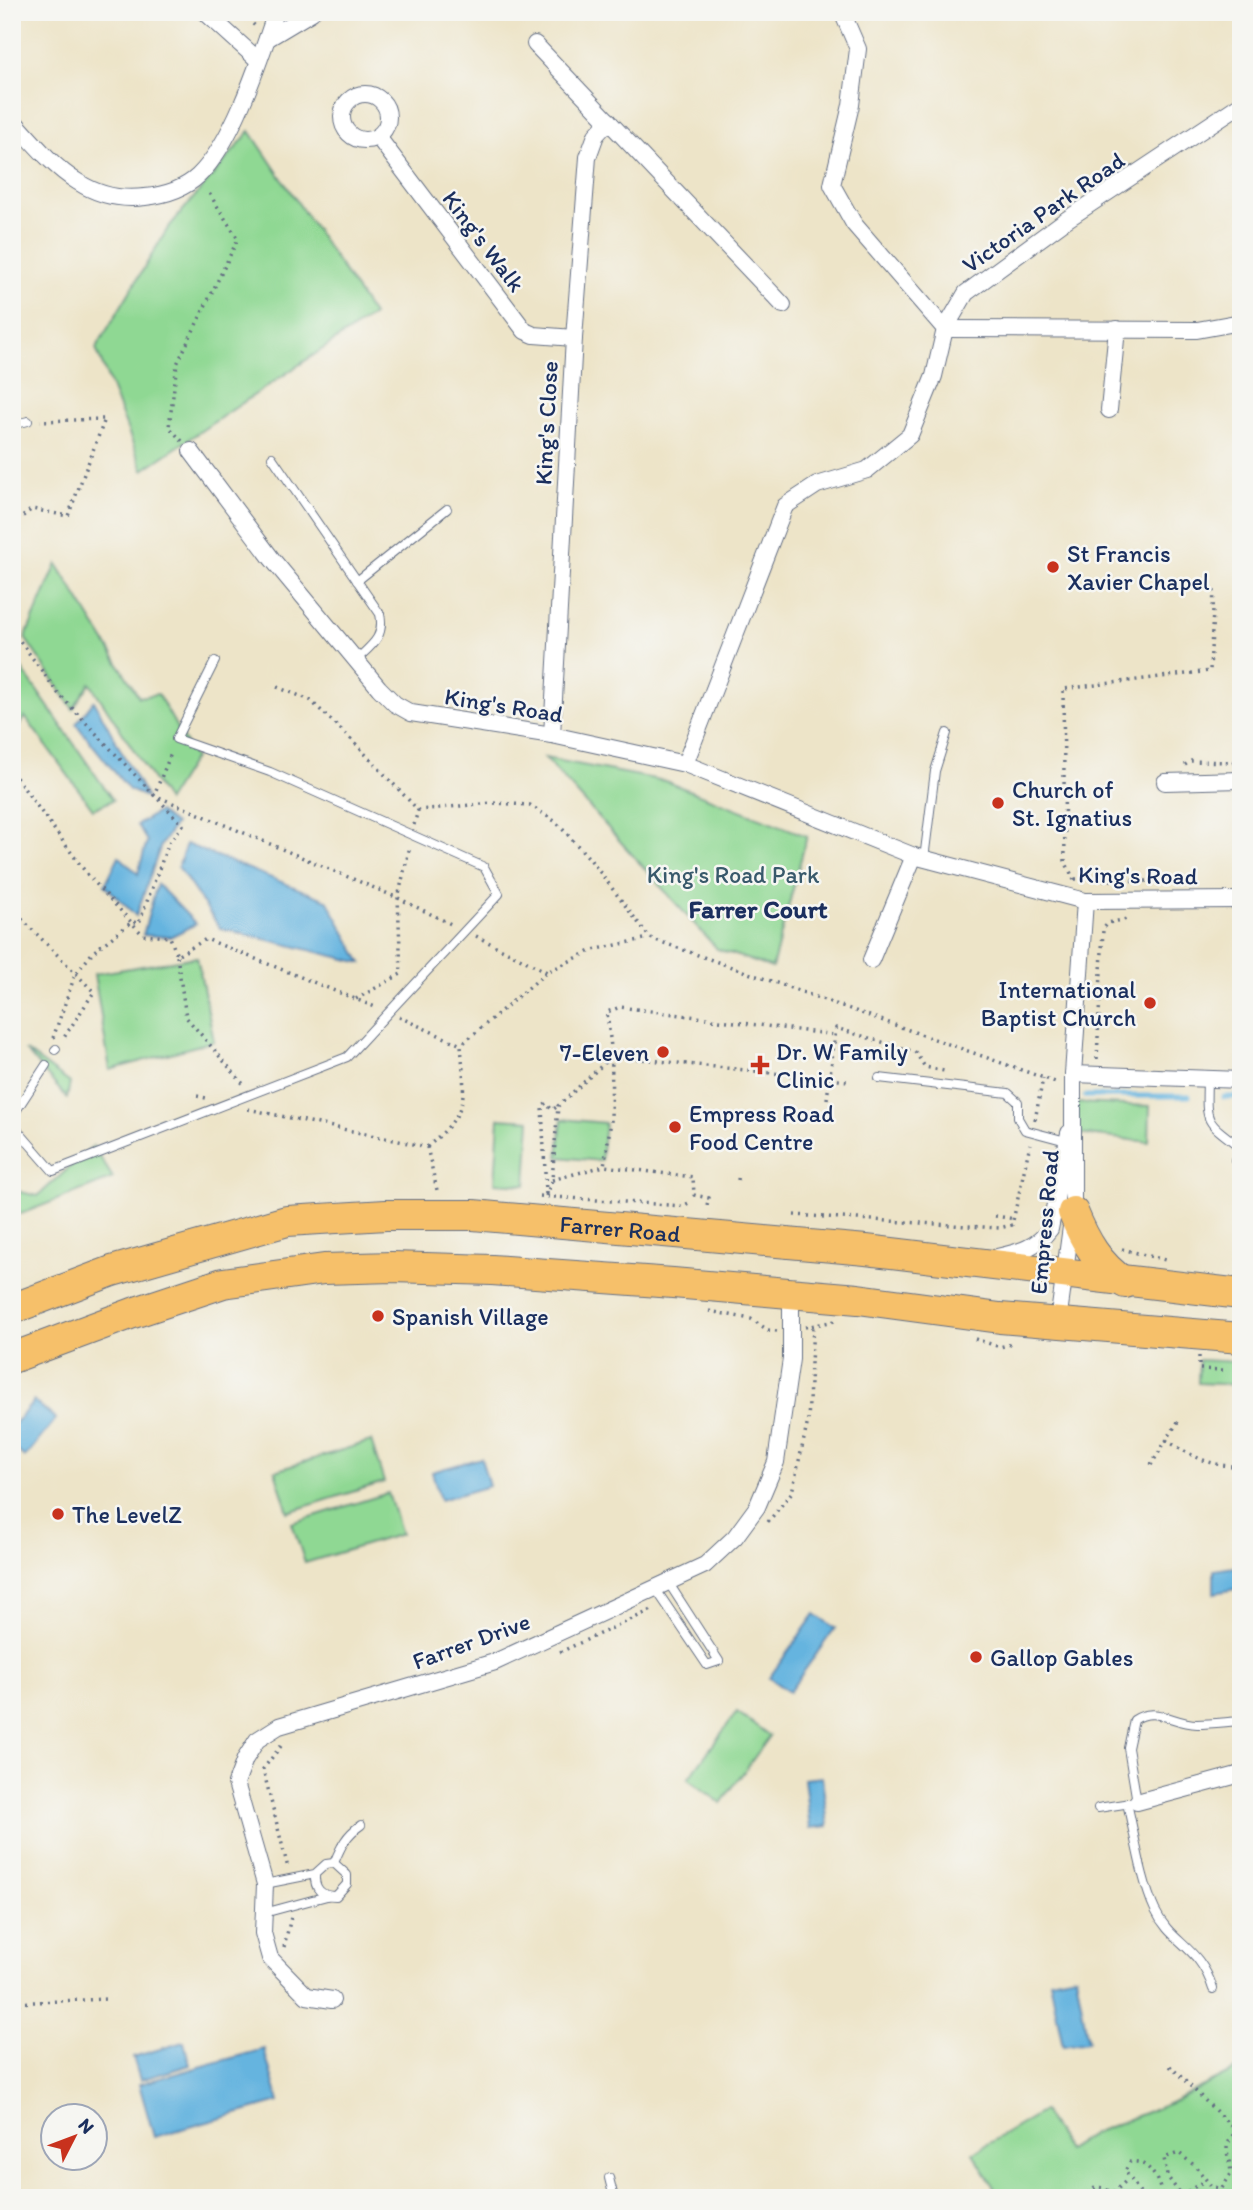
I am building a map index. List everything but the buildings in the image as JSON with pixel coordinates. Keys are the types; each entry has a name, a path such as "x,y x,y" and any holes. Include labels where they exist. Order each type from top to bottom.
{"highway":[{"path":"1073,1212 1087,1245 1111,1273 1125,1283"},
{"name":"Farrer Road","path":"12,1310 111,1271 287,1221 330,1217 473,1215 978,1261 1125,1283 1241,1294"},
{"name":"Farrer Road","path":"12,1359 120,1317 223,1283 324,1269 392,1267 492,1270 791,1293 1000,1318 1241,1338"}],"street":[{"path":"205,12 258,60"},
{"path":"12,119 77,182 108,195 126,199 164,195 182,188 198,176 217,155 276,12"},
{"path":"267,39 312,12"},
{"path":"842,12 858,48 851,105 832,186 854,224 945,329 1197,330 1241,322"},
{"path":"536,44 783,305"},
{"name":"Victoria Park Road","path":"685,764 785,506 817,485 867,470 910,435 934,376 945,329 967,293 982,279 1241,104"},
{"name":"King's Close","path":"552,734 574,338 588,157 596,135 610,121"},
{"name":"King's Walk","path":"378,137 525,331 534,335 574,338"},
{"path":"1109,410 1117,329"},
{"name":"King's Road","path":"191,451 272,559 356,660 395,705 411,713 552,734 685,764 919,857 1085,901 1241,900"},
{"path":"1165,782 1241,780"},
{"path":"871,960 919,857"},
{"name":"Empress Road","path":"1058,1322 1073,1212 1073,1081 1085,901"},
{"path":"1073,1081 1096,1075 1241,1080"},
{"name":"Empress Road","path":"978,1261 1027,1250 1041,1241 1050,1228 1071,1137"},
{"name":"Farrer Drive","path":"332,2000 307,1996 270,1958 263,1933 265,1884 236,1783 245,1759 263,1734 279,1726 495,1662 705,1564 735,1536 757,1507 776,1462 791,1359 791,1293"},
{"path":"1132,1802 1241,1774"}],"lane":[{"path":"12,425 28,421"},
{"path":"272,457 380,614 383,627 378,640 356,660"},
{"path":"357,580 447,509"},
{"path":"12,1124 53,1171 347,1057 499,894 484,867 270,772 176,739 215,661"},
{"path":"919,857 935,771 947,733"},
{"path":"12,1116 46,1065"},
{"path":"879,1078 1008,1093 1018,1102 1020,1125 1032,1135 1071,1137"},
{"path":"1208,1079 1206,1116 1209,1122 1240,1146 1235,1160 1241,1174"},
{"path":"662,1585 719,1661 707,1665 662,1585"},
{"path":"1213,1989 1206,1968 1165,1926 1155,1909 1132,1802 1128,1748 1134,1720 1143,1714 1153,1713 1194,1724 1241,1721"},
{"path":"1098,1808 1132,1802"},
{"path":"334,1863 350,1832 361,1825"},
{"path":"264,1913 336,1896 347,1884 347,1875 334,1863 326,1864 315,1874 265,1884"},
{"path":"315,1874 319,1891 327,1896"},
{"path":"609,2178 614,2198"}],"path":[{"path":"191,451 169,427 177,364 238,239 198,176"},
{"path":"12,525 32,509 68,516 105,419 28,421"},
{"path":"1085,901 1065,861 1063,690 1210,671 1214,590"},
{"path":"12,630 58,693 183,825 169,842 139,923 132,922 93,952 75,975 54,1048 94,992 12,909"},
{"path":"277,687 310,700 418,810"},
{"path":"154,795 176,739"},
{"path":"12,772 87,874 144,935 170,937 177,956 186,1017 252,1095"},
{"path":"154,795 398,898 460,929"},
{"path":"418,810 492,803 530,805 556,822 589,858 650,938"},
{"path":"356,999 401,974 398,898 418,810"},
{"path":"1074,879 1193,882"},
{"path":"1096,1075 1104,929 1117,919 1129,919"},
{"path":"473,935 547,972"},
{"path":"461,1045 547,972 593,950 650,938 1043,1078 1073,1081"},
{"path":"177,956 206,939 380,1009"},
{"path":"604,1167 611,1121 612,1043 607,1012 620,1007 835,1035"},
{"path":"391,1014 461,1045"},
{"path":"827,1099 836,1028 915,1052"},
{"path":"427,1147 452,1126 465,1097 461,1045"},
{"path":"558,1106 552,1180 546,1196 542,1106 546,1103 552,1110 558,1106 612,1056 750,1070 829,1082 848,1081"},
{"path":"794,1215 999,1228 1012,1226 1043,1078"},
{"path":"197,1096 209,1099"},
{"path":"261,1104 269,1114"},
{"path":"245,1108 427,1147"},
{"path":"427,1147 437,1190"},
{"path":"552,1180 604,1167 693,1177 694,1195 709,1198 707,1205"},
{"path":"738,1181 739,1174"},
{"path":"995,1216 1015,1219"},
{"path":"1119,1248 1172,1262"},
{"path":"699,1310 751,1319 768,1330 792,1332 838,1321"},
{"path":"963,1335 1000,1348 1019,1341"},
{"path":"1198,1352 1199,1369 1224,1370"},
{"path":"1151,1465 1180,1420"},
{"path":"1166,1440 1200,1461 1220,1467 1241,1466"},
{"path":"12,2004 106,1999"},
{"path":"1170,2066 1239,2132 1227,2142 1225,2153 1230,2163 1228,2182 1222,2188 1212,2188 1195,2166 1179,2153 1164,2158 1167,2176 1183,2196 1204,2180"},
{"path":"1144,2198 1128,2179 1125,2171 1130,2162 1138,2161 1146,2165 1157,2179 1162,2198"},
{"path":"1083,2198 1096,2187 1114,2195 1128,2179"}],"green space":[{"path":"250,131 373,315 143,470 96,348 168,228"},
{"path":"57,564 139,697 158,694 194,758 167,801 90,683 73,709 25,638"},
{"path":"15,659 113,800 93,809 25,717 12,735 12,667"},
{"name":"King's Road Park","path":"545,758 665,781 807,836 772,968 717,949"},
{"path":"197,957 214,1041 110,1070 94,974"},
{"path":"25,1050 70,1083 67,1098"},
{"path":"1076,1103 1150,1106 1149,1142 1078,1134"},
{"path":"499,1118 530,1120 526,1185 495,1183"},
{"path":"562,1119 605,1123 601,1161 558,1157"},
{"path":"93,1146 113,1178 21,1214 12,1211 12,1190 38,1196"},
{"path":"1199,1360 1241,1362 1241,1385 1198,1383"},
{"path":"371,1441 384,1482 288,1512 275,1471"},
{"path":"388,1493 401,1534 305,1563 292,1523"},
{"path":"737,1712 770,1736 721,1803 688,1779"},
{"path":"1241,2067 1241,2198 992,2198 998,2194 973,2153 1043,2111 1067,2150 1093,2133 1170,2103"}],"water":[{"path":"94,701 146,797 129,790 76,724"},
{"path":"158,812 175,824 161,845 136,916 105,885 119,856 138,874 147,841 137,825"},
{"path":"186,844 327,900 362,963 220,928 178,867"},
{"path":"157,884 196,924 170,937 143,935"},
{"path":"34,1401 56,1419 25,1457 12,1447 12,1427"},
{"path":"481,1458 489,1486 440,1500 432,1472"},
{"path":"1241,1566 1241,1588 1214,1593 1214,1570"},
{"path":"815,1614 835,1628 789,1692 769,1678"},
{"path":"822,1777 828,1826 810,1828 804,1779"},
{"path":"1076,1975 1088,2042 1063,2046 1050,1980"},
{"path":"184,2042 190,2065 140,2080 133,2057"},
{"path":"264,2049 279,2102 154,2137 139,2084"}],"waterway":[{"path":"1085,1096 1189,1096"},
{"path":"1224,1097 1241,1097"}],"place":[{"name":"St Francis Xavier Chapel","path":"1053,567"},
{"name":"Church of St. Ignatius","path":"998,803"},
{"name":"International Baptist Church","path":"1150,1003"},
{"name":"7-Eleven","path":"663,1052"},
{"name":"Dr. W Family Clinic","path":"760,1065"},
{"name":"Empress Road Food Centre","path":"675,1127"},
{"name":"Spanish Village","path":"378,1316"},
{"name":"The LevelZ","path":"58,1514"},
{"name":"Gallop Gables","path":"976,1657"}],"district":[{"name":"Farrer Court","path":"758,909"}]}
